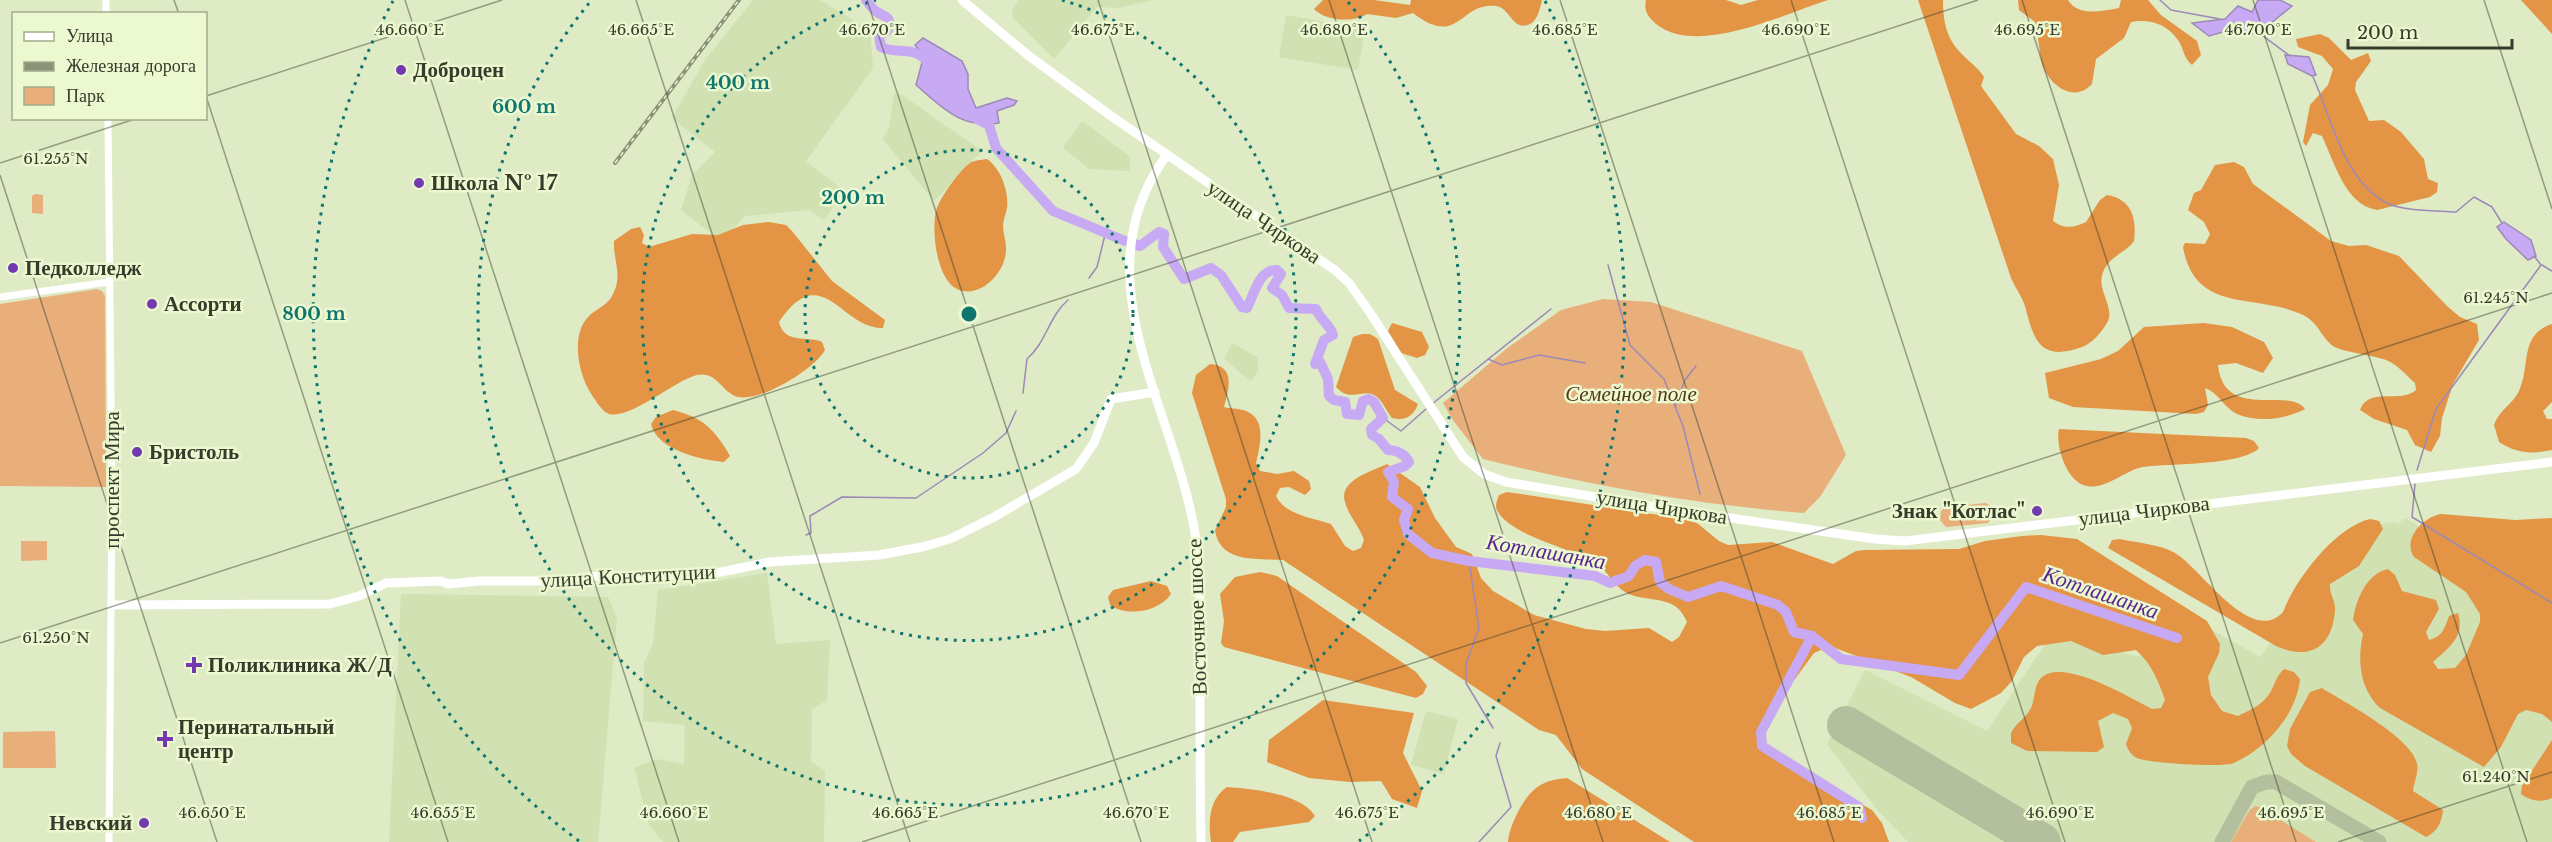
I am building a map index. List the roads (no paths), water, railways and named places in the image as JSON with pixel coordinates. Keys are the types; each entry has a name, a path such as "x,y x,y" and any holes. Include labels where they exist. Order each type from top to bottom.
{"main road":[{"name":"улица Чиркова","path":"962,0 1029,57 1166,156 1320,259 1349,283 1463,457 1484,474 1506,482 1666,509 1875,539 1905,541 2552,462"},
{"name":"Восточное шоссе","path":"1166,156 1146,186 1135,218 1129,250 1130,294 1155,392 1189,502 1198,555 1201,842"},
{"name":"улица Конституции","path":"112,605 330,604 359,596 386,583 441,581 448,584 600,576 711,574 769,562 879,555 922,547 950,539 1061,480 1088,456 1110,399 1155,392"}],"street":[{"name":"проспект Мира","path":"108,120 112,605 109,842"},
{"path":"0,297 109,282"}],"waterway":[{"name":"Котлашанка","path":"866,0 889,20 888,30 879,36 881,47 921,55 931,69"},
{"path":"2160,0 2171,10 2220,19"},
{"path":"2255,30 2290,56"},
{"path":"2313,77 2349,164 2372,193 2387,203 2401,208 2456,212 2474,197 2492,207 2502,223"},
{"name":"Котлашанка","path":"977,119 989,125 996,148 1053,211 1125,241"},
{"name":"Котлашанка","path":"1135,244 1140,246 1159,232 1164,234 1163,247 1184,279 1211,268 1221,275 1242,307 1247,308 1262,277 1271,270 1277,270 1281,274 1272,288 1282,295 1289,308 1316,309 1333,335 1324,340 1315,364 1320,362 1328,379 1329,396 1334,400 1345,402 1347,414 1359,415 1363,401 1369,399 1374,402 1383,418 1371,429 1372,435 1379,439 1388,450 1400,453 1409,462 1405,466 1388,472 1394,482 1392,497 1408,509 1404,520 1408,534 1432,553 1469,561 1595,576 1610,583 1629,576 1635,566 1645,560 1656,562 1660,582 1669,589 1688,597 1721,586 1778,605 1786,612 1794,632 1812,636 1841,659 1959,675 2026,587 2177,638"},
{"path":"1089,278 1097,267 1105,235"},
{"path":"2417,470 2436,409 2541,265 2534,256"},
{"path":"1608,265 1630,345 1664,379 1683,426 1700,494"},
{"path":"2542,265 2552,271"},
{"path":"1023,393 1027,359 1039,345 1056,314 1068,300"},
{"path":"1432,404 1551,309"},
{"path":"1488,359 1502,365 1539,355 1585,363"},
{"path":"1675,407 1685,380 1696,366"},
{"path":"1383,418 1401,431 1426,409"},
{"path":"806,535 811,533 810,516 842,497 916,498 983,453 1006,433 1016,411"},
{"path":"2415,484 2412,517 2552,603"},
{"path":"1469,561 1479,628 1466,664 1466,683 1493,728"},
{"name":"Котлашанка","path":"1812,636 1761,732 1762,746 1859,807 1862,818"},
{"path":"1479,842 1511,807 1496,756 1500,743"}],"railway":[{"path":"615,163 739,0"}],"place":[{"name":"Доброцен","path":"401,70"},
{"name":"Школа № 17","path":"419,183"},
{"name":"Педколледж","path":"13,268"},
{"name":"Ассорти","path":"152,304"},
{"name":"Бристоль","path":"137,452"},
{"name":"Знак \"Котлас\"","path":"2037,511"},
{"name":"Поликлиника Ж/Д","path":"194,665"},
{"name":"Перинатальный центр","path":"165,739"},
{"name":"Невский","path":"144,823"}],"park label":[{"name":"Семейное поле","path":"1631,394"}]}
